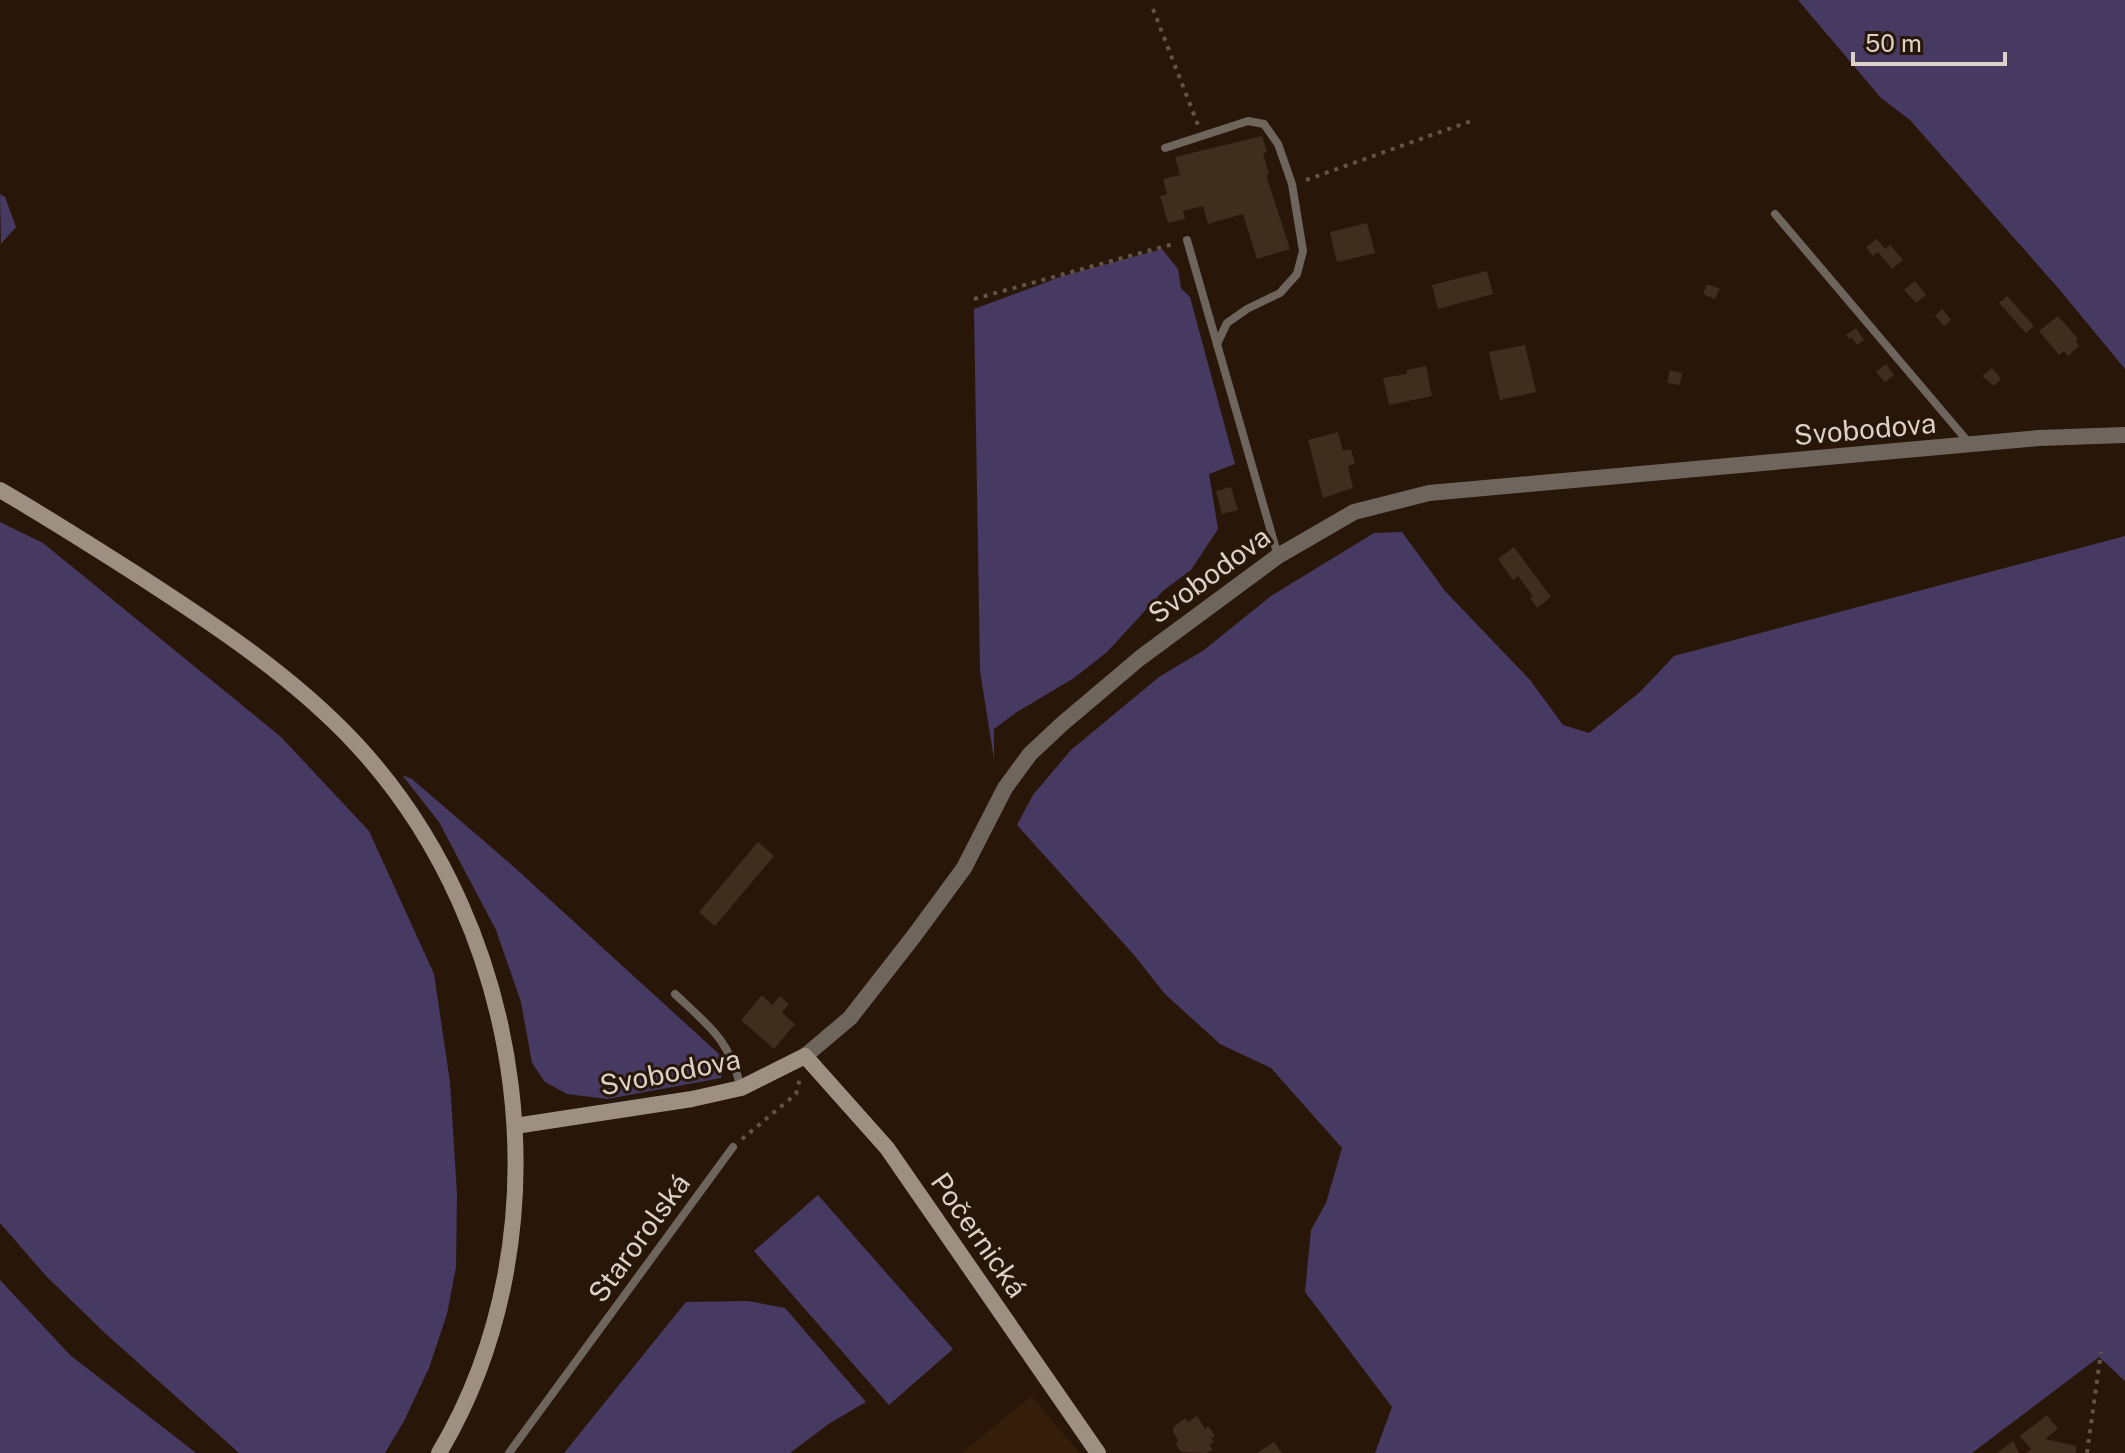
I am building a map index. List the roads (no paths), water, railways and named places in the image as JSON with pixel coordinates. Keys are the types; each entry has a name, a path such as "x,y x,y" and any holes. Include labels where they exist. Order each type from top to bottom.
{"main road":[{"path":"0,490 201,617 265,663 325,714 387,780 436,855 474,938 498,1016 515,1126 515,1208 503,1286 484,1356 458,1418 439,1453"},
{"name":"Svobodova","path":"515,1126 692,1099 741,1088 805,1056"},
{"name":"Počernická","path":"805,1056 887,1148 1098,1453"}],"street":[{"name":"Svobodova","path":"805,1056 850,1018 914,936 964,868 1005,788 1030,754 1140,658 1278,556 1354,512 1429,493 2039,438 2125,435"}],"lane":[{"path":"1165,148 1248,121 1264,124 1278,144 1292,184 1303,251 1297,274 1280,293 1227,323 1217,344"},
{"path":"1775,214 1971,445"},
{"path":"1187,240 1278,556"},
{"path":"675,994 727,1046 734,1059 741,1088"},
{"name":"Starorolská","path":"509,1453 733,1147"}]}
